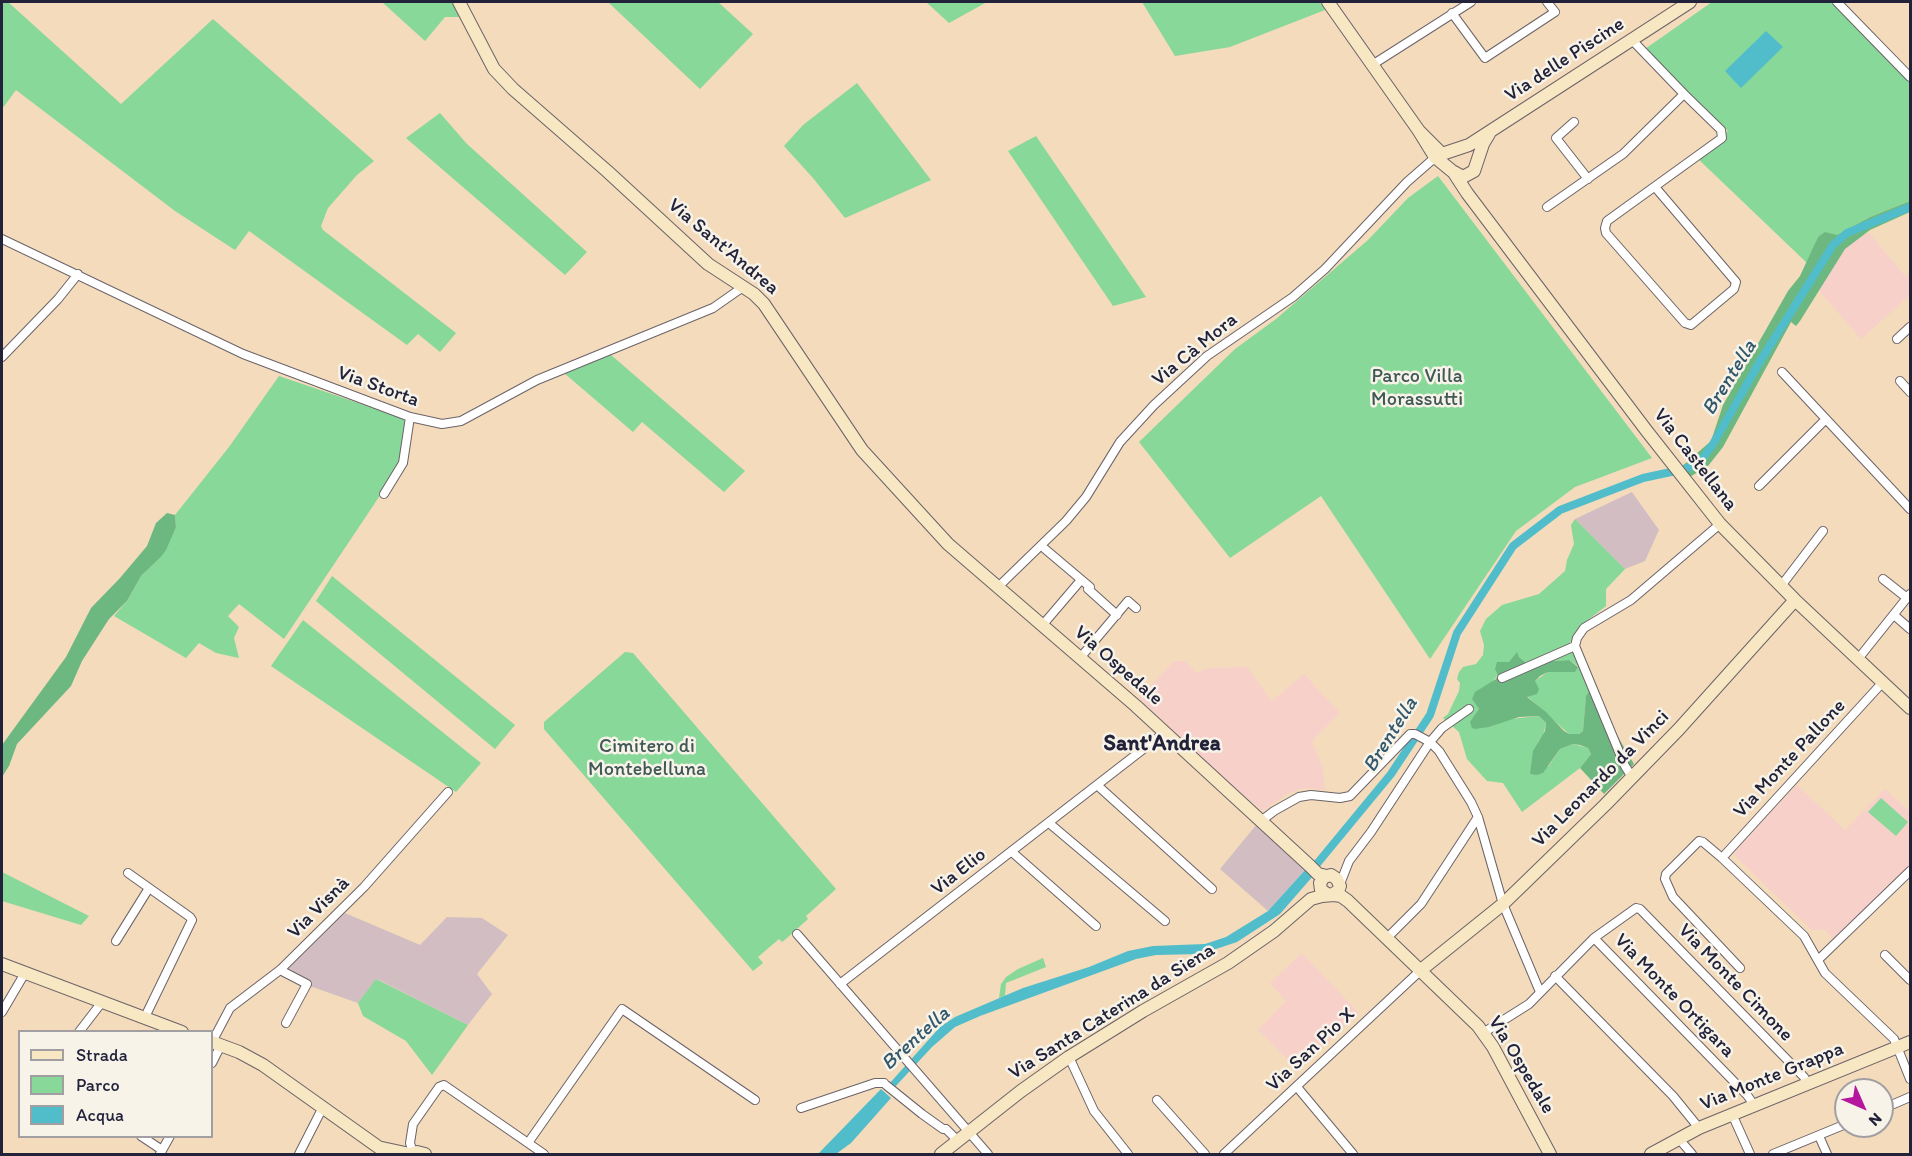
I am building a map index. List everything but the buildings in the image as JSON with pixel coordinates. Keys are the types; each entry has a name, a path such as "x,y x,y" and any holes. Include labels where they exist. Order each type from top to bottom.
{"street":[{"name":"Via Sant'Andrea","path":"459,2 494,69 513,89 708,264 764,304 862,450 948,544 997,588"},
{"name":"Via Castellana","path":"1328,2 1419,131 1436,159 1453,172 1720,524 1795,600 1911,708"},
{"path":"1372,65 1471,2"},
{"path":"1452,13 1485,58 1555,12 1547,2"},
{"name":"Via delle Piscine","path":"1458,150 1492,131 1690,2"},
{"path":"1837,2 1911,77"},
{"path":"1632,40 1721,130 1723,136 1607,221 1605,230 1685,323 1691,325 1734,289 1736,282 1655,187"},
{"path":"1547,207 1623,154 1684,94"},
{"path":"1574,122 1556,138 1588,179"},
{"name":"Via Castellana","path":"1419,131 1440,153 1446,154 1458,150"},
{"path":"1476,167 1477,159 1472,152 1458,150 1449,162 1453,172 1466,176 1476,167 1483,144 1492,131"},
{"name":"Via Cà Mora","path":"997,588 1066,521 1086,496 1120,442 1154,405 1207,356 1293,297 1325,269 1407,182 1436,159"},
{"name":"Via Castellana","path":"1476,167 1474,191 1479,209"},
{"name":"Via Storta","path":"2,238 243,354 410,417 442,424 461,421 537,380 713,308 743,287"},
{"path":"2,357 78,274"},
{"path":"1897,339 1911,327"},
{"path":"1782,372 1911,509"},
{"path":"1900,381 1911,392"},
{"path":"384,494 403,463 410,417"},
{"path":"1759,486 1826,419"},
{"path":"1632,777 1625,766 1575,646 1577,638 1584,628 1631,600 1720,524"},
{"path":"1781,586 1822,531"},
{"path":"1045,549 1090,587 1088,589 1117,615"},
{"path":"1858,659 1909,596 1883,579"},
{"path":"1046,621 1081,580"},
{"name":"Via Ospedale","path":"997,588 1136,706 1321,876 1336,877 1335,890 1421,970 1484,1033 1550,1155"},
{"name":"Via Leonardo da Vinci","path":"1421,970 1503,904 1632,777 1679,729 1795,600"},
{"path":"1080,658 1128,601 1136,608"},
{"path":"1894,615 1911,629"},
{"path":"1502,678 1575,646"},
{"name":"Via Monte Pallone","path":"1722,858 1883,682"},
{"path":"1349,861 1321,876 1323,892 1335,890 1349,861 1371,832 1430,742 1442,728 1468,709"},
{"name":"Via Elio","path":"840,984 1164,733"},
{"path":"1261,821 1299,797 1311,795 1340,798 1350,796 1407,736 1414,734 1430,742 1452,771 1478,817 1503,904 1540,992"},
{"path":"1097,785 1212,889"},
{"name":"Via Visnà","path":"215,1043 230,1008 280,970 364,887 448,792"},
{"path":"1387,938 1421,904 1478,817"},
{"path":"1049,823 1166,921"},
{"path":"1740,968 1673,897 1665,879 1666,874 1699,841 1722,858 1804,936 1824,974 1894,1040 1911,1078"},
{"path":"1012,852 1096,926"},
{"path":"1818,960 1911,871"},
{"path":"128,873 192,920 145,1017"},
{"name":"Via Santa Caterina da Siena","path":"1304,905 1321,876"},
{"path":"116,941 149,888"},
{"name":"Via Santa Caterina da Siena","path":"941,1155 1021,1090 1069,1057 1143,1011 1228,963 1274,932 1313,898 1335,890"},
{"name":"Via Monte Cimone","path":"1594,938 1636,908 1640,909 1796,1068 1808,1084"},
{"path":"797,934 988,1155"},
{"path":"1484,1033 1517,1013 1594,938"},
{"name":"Via Monte Ortigara","path":"1594,938 1754,1105"},
{"path":"1885,955 1911,980"},
{"path":"2,964 177,1030"},
{"path":"280,970 307,984 286,1023"},
{"name":"Via San Pio X","path":"1224,1155 1421,970"},
{"path":"2,1012 25,973"},
{"path":"1555,976 1673,1096 1699,1128"},
{"path":"80,1030 102,1002"},
{"path":"528,1143 622,1009 755,1100"},
{"name":"Via Monte Grappa","path":"1651,1155 1699,1128 1911,1041"},
{"path":"215,1043 263,1065 388,1155"},
{"path":"1069,1057 1078,1081 1094,1111 1128,1155"},
{"path":"801,1108 875,1083 885,1084 946,1129 958,1141"},
{"path":"415,1154 410,1143 413,1124 439,1087 444,1085 539,1153"},
{"path":"1297,1087 1353,1155"},
{"path":"1894,1104 1911,1097"},
{"path":"1157,1100 1205,1155"},
{"path":"299,1155 323,1107"},
{"path":"1732,1114 1750,1155"},
{"path":"1773,1155 1834,1129"},
{"path":"1819,1136 1827,1155"},
{"path":"142,1138 161,1153 169,1138"},
{"path":"1679,1139 1692,1155"},
{"path":"373,1143 388,1150 415,1154"}],"shaded area":[{"path":"1869,233 1905,276 1910,272 1910,295 1861,339 1815,286 1850,241"},
{"path":"1632,492 1659,530 1645,561 1625,569 1575,519"},
{"path":"1174,661 1185,661 1197,673 1208,668 1247,667 1272,701 1304,674 1340,713 1312,741 1322,766 1325,790 1299,789 1287,794 1263,811 1226,781 1139,698"},
{"path":"1797,785 1845,830 1885,789 1910,812 1910,867 1834,940 1825,930 1813,931 1735,856 1736,850"},
{"path":"1257,824 1306,869 1268,911 1220,869"},
{"path":"345,913 420,945 447,917 482,918 508,935 477,974 492,994 468,1025 377,979 358,1003 281,976"},
{"path":"1302,953 1359,1013 1298,1070 1258,1030 1286,1001 1270,983"}],"green space":[{"path":"2,2 8,2 121,104 213,19 374,161 357,175 328,208 321,226 323,230 456,333 440,352 418,334 407,345 249,231 235,250 175,211 16,90 2,109"},
{"path":"382,2 454,2 463,17 445,17 425,41"},
{"path":"608,2 718,2 753,34 700,89"},
{"path":"926,2 987,2 949,23"},
{"path":"1142,2 1320,2 1325,10 1230,47 1175,56"},
{"path":"1712,2 1832,2 1910,82 1910,201 1870,217 1837,235 1818,237 1807,263 1694,155 1728,131 1645,49"},
{"path":"857,83 931,180 845,218 784,146 803,125"},
{"path":"440,113 467,144 587,252 565,275 406,138"},
{"path":"1036,136 1146,297 1113,306 1008,151"},
{"name":"Parco Villa Morassutti","path":"1438,176 1652,458 1575,487 1516,531 1430,659 1321,496 1230,558 1139,442 1235,349 1276,319 1368,240 1408,198"},
{"path":"1910,201 1910,212 1870,230 1845,249 1800,321 1796,326 1791,322 1723,447 1708,466 1688,478 1680,468 1711,441 1723,405 1788,291 1800,276 1818,237 1825,232 1837,235 1870,217"},
{"path":"610,354 745,471 724,492 642,422 633,432 564,373"},
{"path":"279,376 405,419 399,461 383,491 284,639 239,604 228,616 239,627 234,638 239,658 216,653 199,643 186,658 114,616 127,601 141,576 160,558 176,527 175,515 229,447"},
{"path":"167,513 175,515 176,527 166,550 141,576 127,601 109,619 82,661 71,686 17,744 9,766 2,777 2,745 66,657 91,608 147,546 156,523"},
{"path":"1575,519 1625,569 1606,589 1606,606 1579,627 1569,644 1590,690 1586,697 1583,731 1579,734 1569,734 1527,696 1535,681 1548,672 1574,672 1578,666 1569,660 1526,663 1519,657 1509,662 1475,702 1479,709 1478,712 1489,727 1510,719 1539,716 1546,723 1543,736 1538,742 1548,767 1560,749 1573,744 1588,748 1591,754 1580,768 1522,812 1503,783 1487,781 1467,759 1459,732 1443,718 1448,714 1459,691 1460,683 1457,679 1459,672 1463,667 1476,664 1483,655 1484,645 1480,631 1486,619 1502,605 1539,594 1565,571 1574,544 1571,525"},
{"path":"332,576 515,725 495,749 316,601"},
{"path":"303,620 481,763 456,792 271,666"},
{"name":"Cimitero di Montebelluna","path":"625,652 633,653 836,889 806,916 808,919 787,938 782,942 779,939 758,957 763,963 753,971 544,729 544,722"},
{"path":"1517,652 1526,663 1569,660 1578,667 1575,672 1548,672 1540,676 1535,681 1539,689 1537,694 1527,697 1546,712 1564,731 1569,734 1579,734 1583,731 1586,696 1590,690 1634,764 1604,794 1580,768 1591,754 1588,748 1580,745 1573,744 1560,749 1543,773 1530,774 1533,751 1545,731 1546,723 1539,716 1519,717 1489,727 1472,728 1470,722 1479,709 1472,699 1475,692 1496,679 1497,662 1509,662"},
{"path":"1881,798 1908,822 1896,836 1868,812"},
{"path":"2,872 89,916 81,925 2,901"},
{"path":"1043,958 1046,967 1006,983 1005,996 999,998 1001,984 1006,977"},
{"path":"376,979 468,1025 432,1075 406,1041 363,1016 358,1003"}],"water":[{"path":"1766,31 1783,47 1741,88 1725,71"},
{"path":"1306,869 1313,876 1280,914 1237,942 1201,954 1156,955 1136,959 980,1016 955,1027 932,1047 894,1088 889,1084 940,1027 955,1017 1023,988 1089,967 1128,951 1153,946 1205,944 1226,937 1268,911"},
{"path":"881,1089 891,1098 851,1143 836,1154 818,1154"}],"waterway":[{"name":"Brentella","path":"1311,871 1391,774 1430,715 1457,633 1513,546 1560,510 1643,478 1685,469 1699,463 1713,444 1759,363 1833,245 1847,233 1910,207"}],"district":[{"name":"Sant'Andrea","path":"1162,744"}]}
